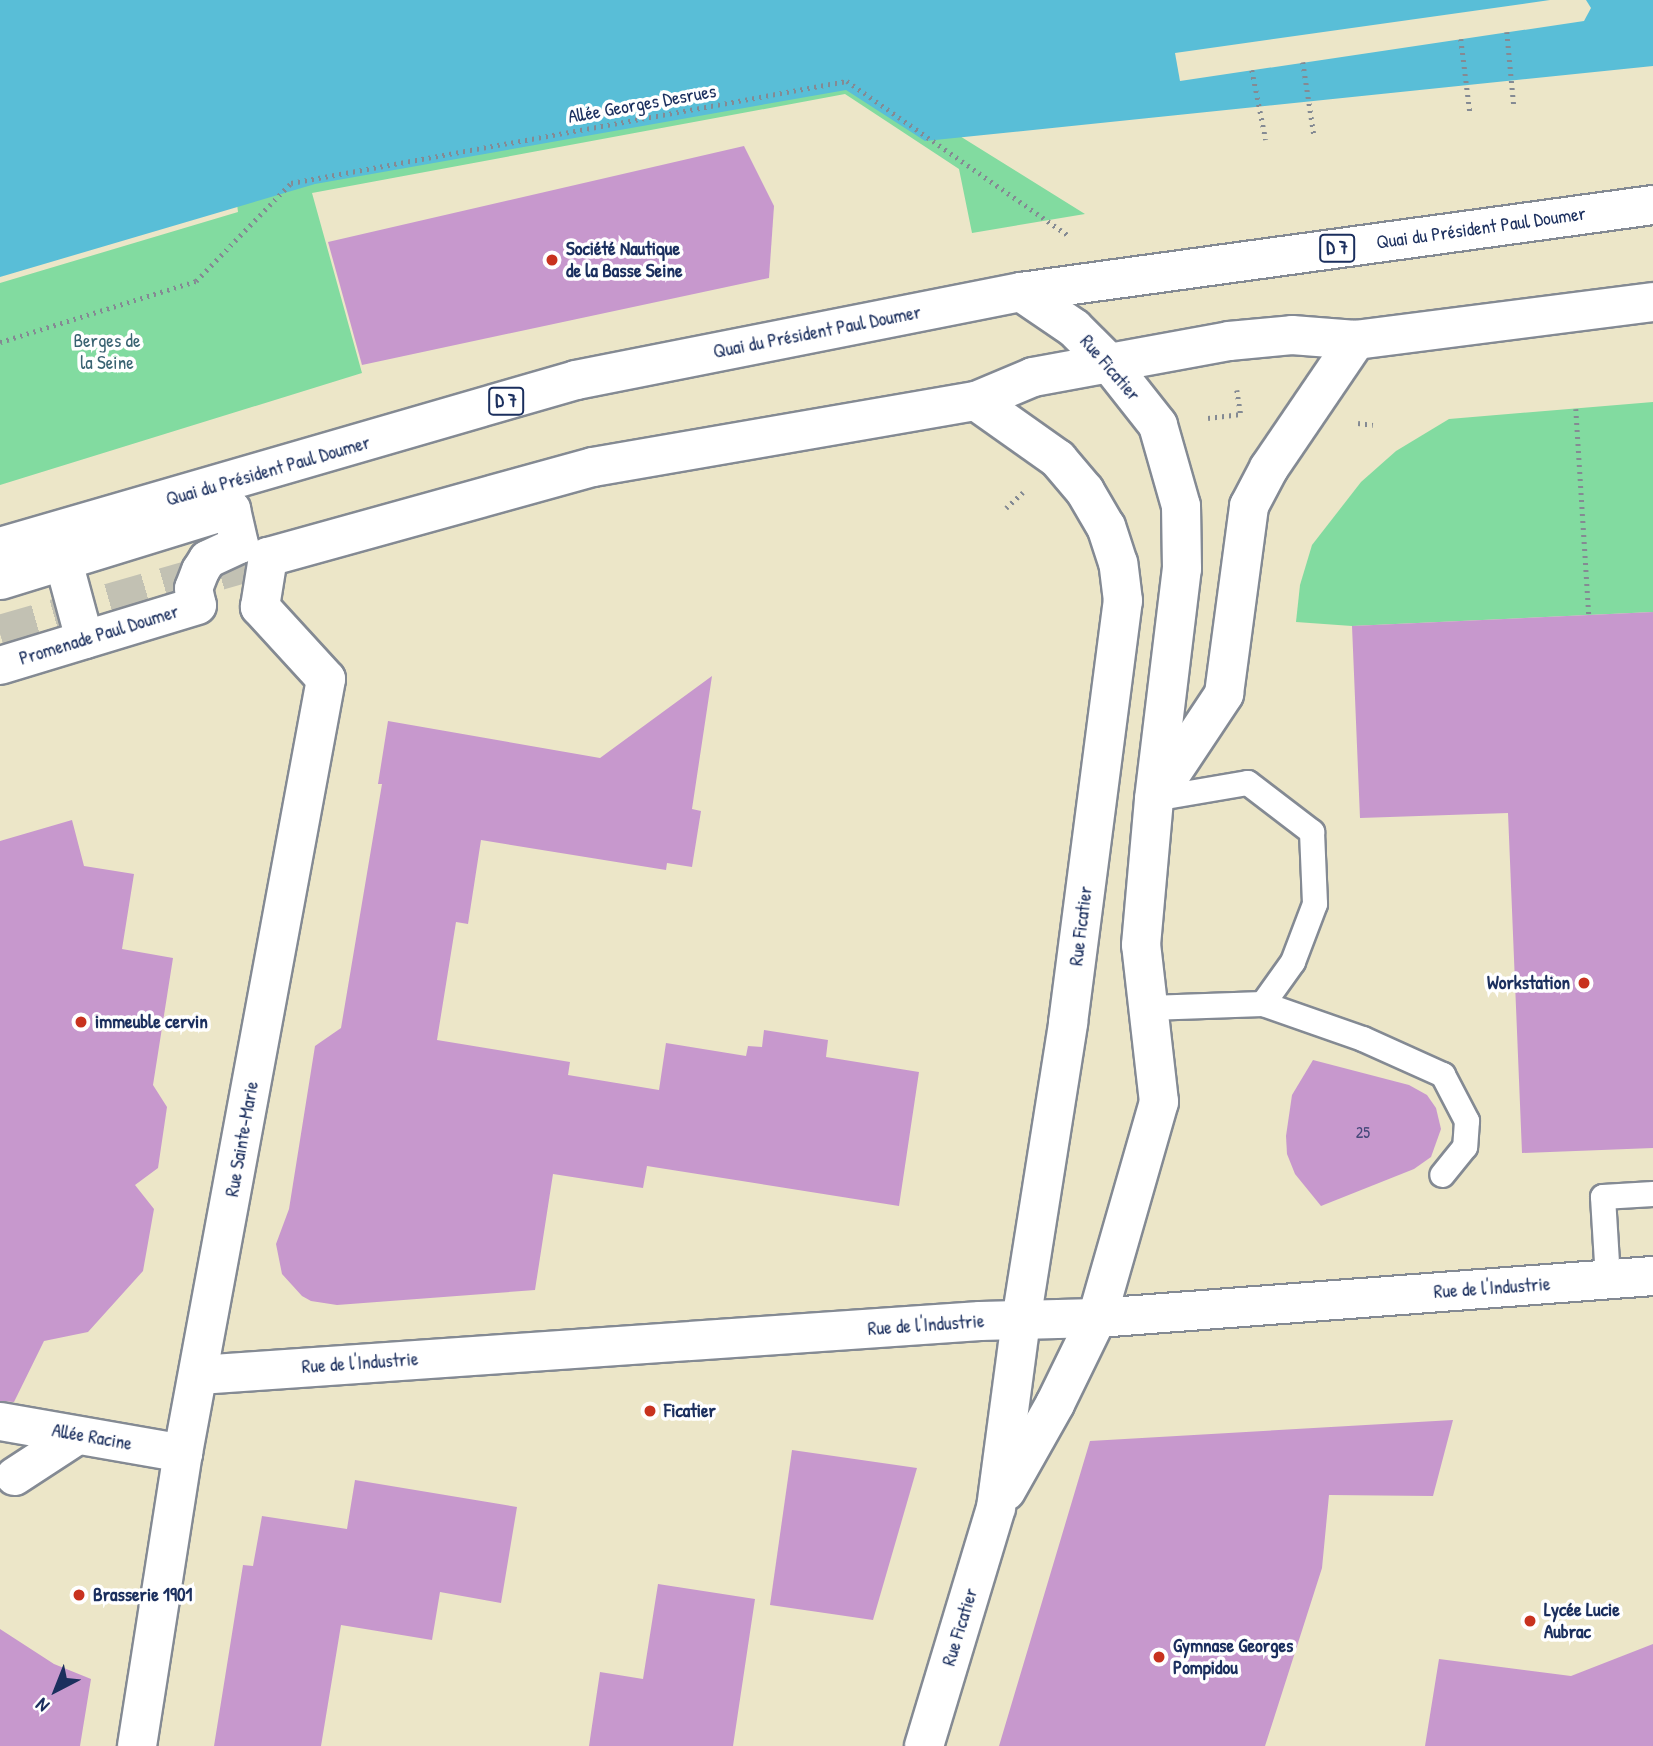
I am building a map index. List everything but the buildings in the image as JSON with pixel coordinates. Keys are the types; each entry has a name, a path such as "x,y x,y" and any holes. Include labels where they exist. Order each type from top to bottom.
{"street":[{"name":"Quai du Président Paul Doumer","path":"0,547 576,380 1021,292 1653,205"},
{"name":"Rue Ficatier","path":"996,1508 1055,1404 1097,1318 1158,1102 1142,945 1154,799 1182,569 1181,506 1158,425 1109,363 1074,328 1021,292"},
{"path":"976,401 1033,377 1229,341 1292,335 1356,340 1653,302"},
{"name":"Rue Ficatier","path":"1154,799 1224,694 1249,506 1269,468 1356,340"},
{"name":"Rue Ficatier","path":"923,1746 996,1508 1021,1321 1046,1179 1068,1023 1123,601 1118,563 1106,527 1085,491 1058,459 976,401"},
{"name":"Rue Sainte-Marie","path":"137,1746 183,1453 326,679 260,607 268,557 593,467 976,401"},
{"name":"Promenade Paul Doumer","path":"0,665 197,605 193,588 200,570 208,559 239,544 231,509 63,561"},
{"path":"0,580 63,561 85,639"},
{"name":"Rue de l'Industrie","path":"199,1374 966,1322 1097,1318 1653,1276"},
{"name":"Allée Racine","path":"0,1421 183,1453"},
{"path":"14,1476 77,1434"}],"lane":[{"path":"1154,799 1248,783 1312,832 1315,904 1293,962 1263,1004"},
{"path":"1149,1009 1263,1004 1363,1039 1443,1075 1467,1121 1465,1147 1442,1175"},
{"path":"1608,1279 1604,1197 1653,1194"}],"path":[{"path":"1507,32 1514,106"},
{"path":"1461,39 1470,112"},
{"path":"1303,62 1314,135"},
{"path":"1252,70 1266,140"},
{"name":"Allée Georges Desrues","path":"0,342 196,281 291,183 847,81 985,175 1044,220 1077,240"},
{"path":"1576,409 1589,615"}],"green space":[{"name":"Berges de la Seine","path":"852,69 1085,214 972,233 959,169 845,94 312,193 362,373 0,485 0,283 238,212 234,180"},
{"path":"1653,402 1653,612 1352,626 1296,622 1300,585 1312,545 1361,482 1396,451 1449,419"}],"water":[{"path":"0,0 1653,0 1653,66 925,141 846,90 315,184 0,277"}],"pier":[{"path":"1550,0 1586,0 1591,8 1584,21 1180,81 1175,53"}],"tunnel":[{"path":"0,634 268,557"}],"place":[{"name":"Société Nautique de la Basse Seine","path":"552,260"},
{"name":"Workstation","path":"1584,983"},
{"name":"immeuble cervin","path":"81,1022"},
{"name":"Ficatier","path":"650,1411"},
{"name":"Brasserie 1901","path":"79,1595"},
{"name":"Lycée Lucie Aubrac","path":"1530,1621"},
{"name":"Gymnase Georges Pompidou","path":"1159,1657"}]}
